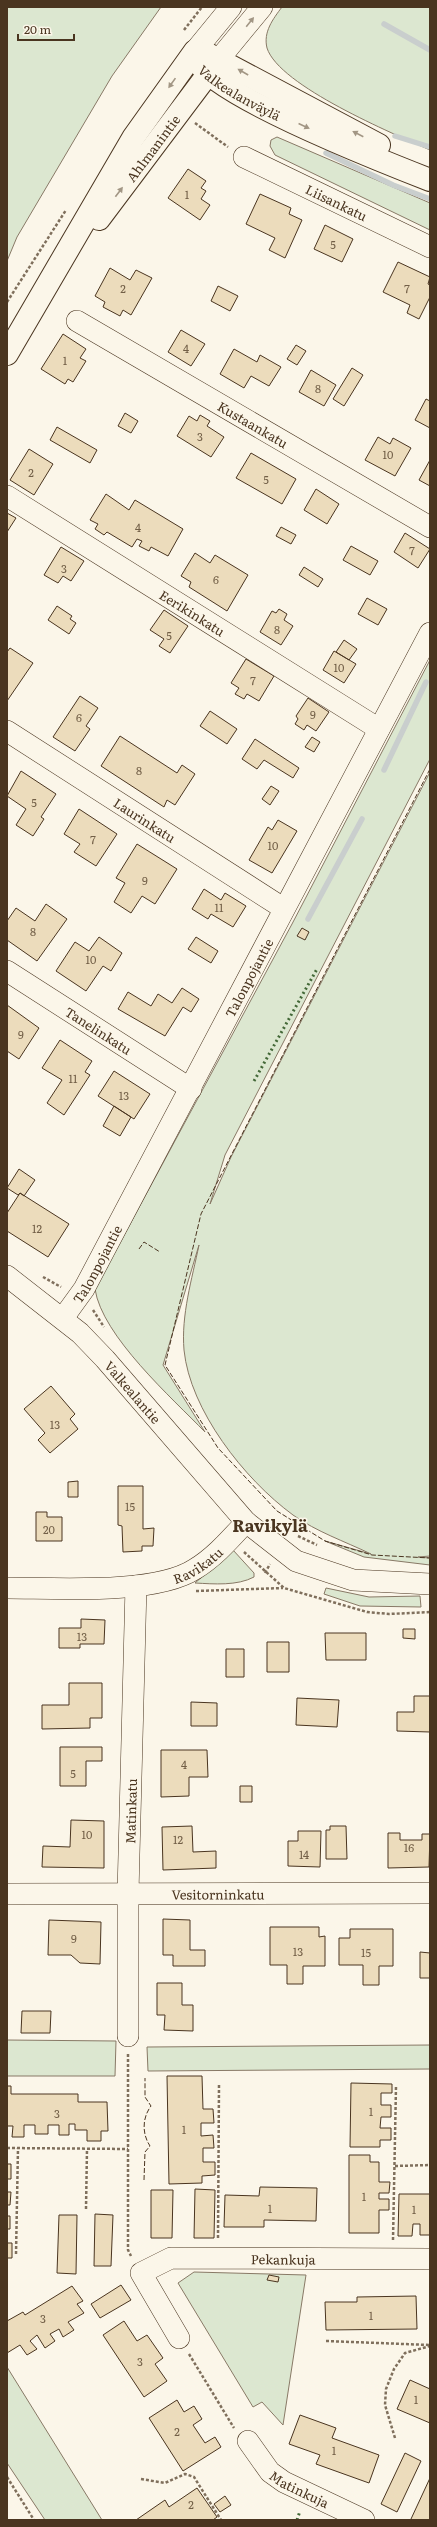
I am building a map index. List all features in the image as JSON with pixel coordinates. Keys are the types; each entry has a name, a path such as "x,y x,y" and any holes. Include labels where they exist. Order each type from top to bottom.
{"main road":[{"name":"Valkealanväylä","path":"195,51 214,66 246,99 342,143 430,180"},
{"name":"Ahlmanintie","path":"7,354 133,138 195,51"},
{"name":"Valkealanväylä","path":"214,66 306,108 430,170"},
{"name":"Ahlmanintie","path":"45,291 214,66"}],"street":[{"name":"Ahlmanintie","path":"195,51 231,7"},
{"name":"Ahlmanintie","path":"214,66 262,7"},
{"name":"Liisankatu","path":"244,156 430,246"},
{"name":"Kustaankatu","path":"77,321 430,527"},
{"name":"Eerikinkatu","path":"7,496 379,729"},
{"name":"Talonpojantie","path":"63,1318 84,1289 123,1212 191,1089 283,908 430,633"},
{"name":"Laurinkatu","path":"7,731 283,908"},
{"name":"Tanelinkatu","path":"7,971 191,1089"},
{"name":"Valkealantie","path":"7,1276 63,1318 105,1359 246,1522"},
{"name":"Ravikatu","path":"7,1588 136,1586 162,1583 180,1578 196,1569 246,1522"},
{"path":"246,1522 258,1533 296,1561 329,1574 376,1583 430,1584"},
{"name":"Matinkatu","path":"128,2036 128,1893 136,1586"},
{"name":"Vesitorninkatu","path":"7,1894 430,1893"},
{"name":"Pekankuja","path":"141,2273 171,2258 430,2259"},
{"path":"141,2273 179,2338"},
{"name":"Matinkuja","path":"248,2441 270,2472 284,2482 364,2520"}],"path":[{"path":"192,121 204,132 244,156"},
{"path":"92,1308 104,1328"},
{"path":"291,1532 319,1547"},
{"path":"243,1551 265,1573 284,1588"},
{"path":"265,1573 271,1562"},
{"path":"162,1583 181,1590 203,1591 284,1588 367,1612 389,1614 430,1612"},
{"path":"128,2036 128,2250 141,2273"},
{"path":"218,2258 219,2085"},
{"path":"393,2259 396,2086"},
{"path":"7,2148 128,2149"},
{"path":"16,2254 18,2148"},
{"path":"86,2209 87,2149"},
{"path":"395,2166 430,2165"},
{"path":"179,2338 234,2428 248,2441"},
{"path":"326,2341 430,2345"},
{"path":"395,2438 385,2405 386,2389 394,2369 405,2353 430,2345"},
{"path":"141,2479 165,2483 185,2474 194,2477 221,2520"},
{"path":"7,2477 34,2520"}],"green space":[{"path":"7,7 161,7 112,76 17,237 7,261"},
{"path":"282,7 430,7 430,150 366,121 314,93 292,78 276,63 267,48 266,37 272,21"},
{"path":"277,137 430,203 430,230 275,155 270,146 271,140"},
{"path":"430,660 430,759 225,1155 210,1204 231,1157 430,772 430,1556 418,1557 430,1558 430,1565 364,1557 325,1541 371,1554 321,1531 293,1515 274,1500 256,1482 222,1442 208,1419 197,1396 188,1373 184,1350 183,1337 186,1310 199,1245 163,1365 205,1432 140,1365 124,1346 110,1326 100,1307 95,1289 292,924"},
{"path":"233,1550 254,1573 254,1577 233,1583 195,1583"},
{"path":"326,1588 369,1597 420,1596 421,1607 360,1606 324,1594"},
{"path":"7,2040 116,2041 115,2076 7,2076"},
{"path":"430,2045 430,2069 148,2071 147,2047"},
{"path":"194,2272 306,2275 283,2425 262,2402 253,2407 178,2283"},
{"path":"7,2367 102,2520 45,2520 7,2463"}],"building":[{"path":"188,169 206,181 201,188 206,191 201,199 210,205 200,220 168,198"},
{"path":"260,194 291,208 289,214 302,220 285,258 269,250 275,238 246,224"},
{"path":"325,225 353,239 342,262 314,249"},
{"path":"398,262 430,277 428,284 430,285 430,297 419,319 407,313 410,305 383,292"},
{"path":"110,268 130,280 136,270 152,278 131,315 123,310 120,316 103,307 105,302 95,296"},
{"path":"218,286 238,296 230,311 211,301"},
{"path":"181,330 205,344 191,366 168,352"},
{"path":"63,334 86,349 80,358 86,361 73,382 68,379 65,384 41,369"},
{"path":"296,345 306,351 297,365 287,359"},
{"path":"234,349 257,362 260,355 281,367 269,386 251,376 244,388 220,374"},
{"path":"352,368 363,375 344,406 333,399"},
{"path":"311,370 336,385 324,406 299,392"},
{"path":"426,399 430,401 430,428 415,420"},
{"path":"125,413 138,421 131,433 118,426"},
{"path":"200,415 210,421 207,426 224,437 211,457 177,436 189,416 197,421"},
{"path":"57,427 97,450 90,463 50,440"},
{"path":"378,437 390,444 393,438 411,448 395,476 365,460"},
{"path":"29,449 53,464 34,495 10,480"},
{"path":"251,453 296,479 282,504 236,478"},
{"path":"430,460 430,486 419,480"},
{"path":"316,489 339,504 327,524 304,510"},
{"path":"106,494 129,510 135,500 183,529 168,556 151,547 149,551 139,546 142,541 137,539 132,547 107,532 104,535 95,529 98,524 90,520"},
{"path":"7,513 16,518 7,532"},
{"path":"281,527 296,535 291,544 276,536"},
{"path":"405,533 430,549 418,568 394,552"},
{"path":"351,546 378,561 370,575 343,560"},
{"path":"61,547 84,561 71,581 63,576 58,583 44,575"},
{"path":"195,553 210,563 215,555 248,575 227,611 189,587 191,582 181,576"},
{"path":"304,567 323,579 318,587 299,575"},
{"path":"367,598 387,609 378,625 358,614"},
{"path":"57,606 72,616 70,619 76,623 69,634 48,620"},
{"path":"279,609 287,614 284,620 293,626 281,645 260,632 272,611 276,613"},
{"path":"164,610 188,626 170,653 159,646 164,639 150,630"},
{"path":"344,640 357,649 349,660 336,652"},
{"path":"10,648 33,663 7,701 7,652"},
{"path":"334,651 356,664 344,683 323,670"},
{"path":"246,659 274,676 259,701 247,694 244,699 235,694 239,688 231,683"},
{"path":"80,696 98,708 86,726 90,729 75,751 53,737"},
{"path":"308,698 329,712 316,731 307,725 304,730 295,724 298,719 296,716"},
{"path":"210,711 237,729 227,744 200,726"},
{"path":"120,736 177,773 182,765 195,774 175,805 167,800 164,807 101,766"},
{"path":"312,737 320,742 314,752 305,747"},
{"path":"255,739 299,768 293,778 264,760 257,769 242,759"},
{"path":"21,771 56,794 41,817 44,819 33,836 16,825 26,809 7,796"},
{"path":"271,786 279,791 270,805 262,799"},
{"path":"79,809 117,834 96,866 74,852 80,844 64,834"},
{"path":"278,820 297,831 272,873 249,860 268,827 272,830"},
{"path":"137,844 177,869 155,904 142,896 131,913 114,902 125,883 116,878"},
{"path":"204,889 221,900 225,893 246,906 233,927 211,914 208,919 192,909"},
{"path":"46,904 67,919 37,961 7,940 7,921 16,908 35,921"},
{"path":"302,928 309,932 305,940 297,936"},
{"path":"99,937 122,953 111,971 103,966 86,991 56,971 75,942 89,951"},
{"path":"196,937 218,951 211,963 188,949"},
{"path":"182,988 199,999 191,1012 183,1007 165,1036 118,1009 128,992 151,1006 158,994 172,1003"},
{"path":"7,1005 39,1028 19,1059 7,1051"},
{"path":"60,1040 92,1061 85,1072 90,1075 64,1115 47,1103 62,1080 42,1068"},
{"path":"114,1071 150,1094 134,1119 98,1096"},
{"path":"114,1106 131,1117 120,1136 103,1126"},
{"path":"19,1169 35,1180 24,1196 20,1193 18,1195 7,1188"},
{"path":"20,1193 69,1224 48,1257 7,1231 7,1213"},
{"path":"51,1386 75,1414 70,1419 78,1429 50,1453 38,1440 45,1433 24,1409"},
{"path":"78,1481 78,1497 68,1497 68,1482"},
{"path":"118,1486 143,1486 143,1529 154,1528 153,1546 142,1546 142,1551 123,1552 122,1526 118,1525"},
{"path":"36,1512 47,1512 47,1517 62,1517 62,1541 36,1541"},
{"path":"81,1619 105,1620 104,1644 80,1644 80,1648 59,1648 59,1628 81,1628"},
{"path":"403,1629 415,1629 415,1639 403,1638"},
{"path":"325,1633 366,1633 366,1660 326,1660"},
{"path":"267,1642 289,1642 289,1672 267,1672"},
{"path":"226,1649 244,1649 244,1677 226,1677"},
{"path":"69,1683 102,1683 102,1718 90,1718 90,1728 42,1729 42,1705 69,1705"},
{"path":"414,1696 430,1696 430,1732 397,1731 397,1712 414,1712"},
{"path":"297,1698 339,1700 337,1727 296,1725"},
{"path":"191,1702 217,1703 217,1726 191,1726"},
{"path":"60,1747 102,1747 102,1761 86,1761 86,1786 60,1786"},
{"path":"161,1750 207,1750 208,1777 189,1777 189,1796 161,1797"},
{"path":"240,1786 252,1786 252,1802 240,1802"},
{"path":"71,1820 104,1821 104,1868 42,1867 43,1846 70,1847"},
{"path":"192,1826 193,1852 216,1851 216,1868 163,1870 162,1827"},
{"path":"330,1826 346,1826 347,1859 326,1859 326,1830 330,1830"},
{"path":"298,1831 321,1831 320,1867 288,1866 288,1841 298,1841"},
{"path":"388,1833 400,1833 400,1840 422,1840 422,1834 430,1834 429,1867 388,1868"},
{"path":"163,1919 190,1920 190,1950 205,1950 205,1966 173,1966 173,1955 163,1955"},
{"path":"49,1920 101,1922 100,1964 80,1963 71,1955 48,1955"},
{"path":"270,1927 319,1927 319,1937 325,1936 325,1966 303,1966 303,1984 287,1984 287,1965 270,1965"},
{"path":"350,1929 393,1929 393,1966 379,1966 379,1985 363,1985 363,1965 339,1965 339,1938 350,1938"},
{"path":"420,1952 430,1953 430,1978 420,1978"},
{"path":"157,1983 182,1983 182,2005 193,2005 193,2031 164,2030 165,2015 157,2015"},
{"path":"22,2011 51,2011 50,2033 21,2033"},
{"path":"167,2076 202,2076 203,2109 213,2109 214,2123 201,2123 201,2136 213,2135 214,2148 203,2148 203,2162 215,2162 215,2175 202,2176 202,2183 169,2184"},
{"path":"351,2083 392,2084 392,2093 381,2093 381,2105 391,2105 391,2117 381,2117 380,2128 391,2128 391,2140 380,2140 380,2147 350,2147"},
{"path":"7,2086 11,2086 11,2094 78,2094 78,2102 107,2102 108,2131 101,2131 101,2141 87,2141 87,2130 75,2130 75,2124 69,2124 69,2135 59,2135 59,2125 48,2125 48,2134 35,2134 35,2125 24,2125 24,2137 12,2137 13,2126 7,2126"},
{"path":"349,2155 370,2155 370,2162 379,2162 379,2182 390,2182 389,2193 379,2193 379,2199 389,2199 389,2210 379,2210 379,2233 349,2233"},
{"path":"7,2164 11,2164 11,2179 7,2179"},
{"path":"260,2187 317,2188 316,2221 264,2220 264,2227 224,2227 225,2195 259,2196"},
{"path":"195,2189 215,2190 214,2238 194,2238"},
{"path":"151,2190 173,2190 172,2238 151,2238"},
{"path":"7,2192 11,2192 10,2205 7,2205"},
{"path":"399,2194 430,2194 430,2235 420,2235 420,2224 413,2224 412,2236 398,2236"},
{"path":"95,2214 113,2215 111,2266 94,2266"},
{"path":"59,2215 77,2215 76,2274 57,2273"},
{"path":"7,2216 10,2216 10,2229 7,2229"},
{"path":"7,2243 12,2243 12,2258 7,2258"},
{"path":"269,2275 279,2277 278,2282 267,2280"},
{"path":"121,2285 131,2300 100,2318 91,2304"},
{"path":"72,2286 83,2301 77,2304 84,2313 68,2322 74,2330 63,2337 59,2329 50,2334 55,2341 45,2348 37,2335 30,2341 37,2349 27,2355 20,2345 7,2353 7,2321 23,2312 25,2315"},
{"path":"416,2296 417,2329 326,2330 325,2302 357,2302 357,2297"},
{"path":"124,2321 137,2341 147,2335 163,2358 155,2364 167,2381 144,2397 103,2335"},
{"path":"410,2380 430,2389 430,2423 397,2409"},
{"path":"177,2400 184,2412 194,2406 202,2419 193,2425 205,2443 215,2437 221,2447 183,2471 149,2418"},
{"path":"300,2415 336,2428 332,2438 379,2455 369,2483 316,2464 320,2455 289,2444"},
{"path":"405,2453 421,2461 397,2512 381,2504"},
{"path":"430,2478 430,2520 412,2520 411,2519"},
{"path":"197,2488 217,2517 213,2520 136,2520 165,2500 169,2507"},
{"path":"225,2496 231,2505 220,2512 214,2504"}],"waterway":[{"path":"384,24 430,50"},
{"path":"395,136 430,147"},
{"path":"326,153 393,185 430,199"},
{"path":"384,770 426,682"},
{"path":"308,919 362,819"}],"hedge":[{"path":"254,1081 317,969"},
{"path":"297,2520 300,2511"}],"fence":[{"path":"430,769 201,1214 165,1365 218,1448 277,1511 325,1541 372,1555 430,1558"},
{"path":"139,1249 144,1242 160,1252"},
{"path":"144,2180 145,2152 150,2146 147,2141 144,2126 146,2116 151,2106 145,2097 145,2078"}],"district":[{"name":"Ravikylä","path":"270,1524"}]}
